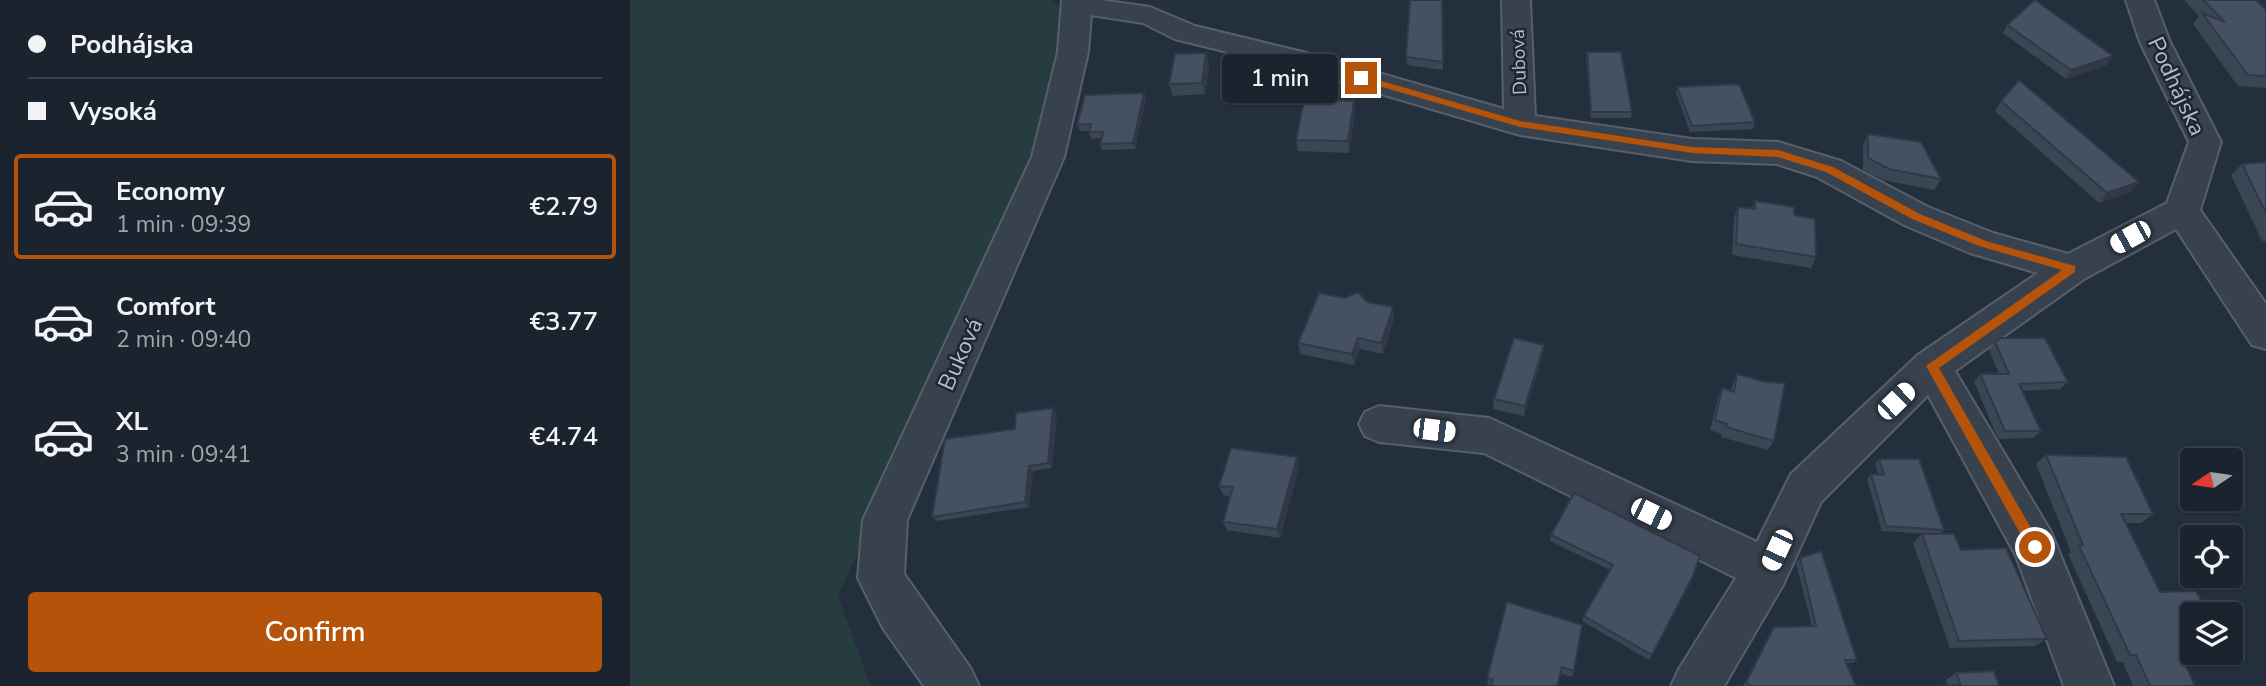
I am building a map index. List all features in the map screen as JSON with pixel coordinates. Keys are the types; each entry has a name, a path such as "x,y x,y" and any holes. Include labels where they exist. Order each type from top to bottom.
{"street":[{"name":"Dubová","path":"1516,0 1520,124"},
{"name":"Podhájska","path":"2140,0 2155,42 2205,142 2182,211"},
{"path":"1077,3 1150,16 1185,33 1308,63 1520,124 1692,150 1778,153 1829,169 1916,216 1983,244 2071,269"},
{"name":"Buková","path":"954,686 900,612 881,578 885,520 1048,157 1073,52 1077,3"},
{"path":"1696,686 1767,570 1806,488 1932,366 2071,269 2182,211 2266,334"},
{"path":"1932,366 2035,547 2088,686"},
{"path":"1379,424 1489,436 1767,570"}],"green space":[{"path":"630,0 1049,0 1059,6 1068,43 1059,85 1038,121 1035,162 838,596 871,686 630,686"}],"building":[{"path":"1410,0 1442,0 1443,62 1406,57"},
{"path":"2035,0 2113,56 2071,70 2007,25"},
{"path":"2203,0 2256,0 2266,10 2266,76 2248,75 2202,13 2225,22"},
{"path":"1587,52 1621,52 1632,112 1591,112"},
{"path":"1206,53 1202,83 1169,84 1175,54"},
{"path":"2019,80 2139,182 2107,193 2001,101"},
{"path":"1739,84 1755,122 1692,126 1677,87"},
{"path":"1144,93 1133,143 1100,144 1103,132 1089,132 1091,124 1077,125 1085,95"},
{"path":"1304,100 1354,101 1348,141 1296,140"},
{"path":"1868,134 1921,142 1941,179 1889,169 1868,158"},
{"path":"2266,162 2266,213 2242,164"},
{"path":"1755,201 1794,207 1794,215 1815,219 1816,257 1736,244 1738,207 1755,209"},
{"path":"1358,292 1367,302 1393,307 1381,343 1358,338 1352,354 1298,343 1319,293 1345,298"},
{"path":"1514,338 1544,345 1525,406 1494,399"},
{"path":"2001,338 2045,338 2068,382 2019,384 2041,431 2005,431 1980,374 2009,374 1995,342"},
{"path":"1737,374 1766,382 1785,383 1774,441 1726,427 1727,424 1715,420 1722,388 1734,392"},
{"path":"1053,408 1048,463 1029,466 1025,502 932,517 945,439 1015,429 1016,413"},
{"path":"1231,448 1297,457 1277,529 1223,522 1233,487 1219,486"},
{"path":"2046,455 2126,457 2153,514 2121,514 2160,592 2196,591 2202,602 2180,602 2180,665 2185,665 2195,686 2150,686 2136,655 2130,655 2079,546 2083,545"},
{"path":"1879,459 1919,459 1944,530 1886,526 1871,474 1884,475"},
{"path":"1574,493 1700,556 1692,578 1652,655 1584,616 1613,565 1551,535"},
{"path":"1922,534 1954,534 1961,550 2006,548 2047,639 1959,641"},
{"path":"1821,551 1857,660 1845,660 1856,686 1751,686 1746,682 1774,627 1816,626 1800,558"},
{"path":"1507,602 1582,625 1574,671 1562,667 1557,686 1491,686 1493,679 1487,678"},
{"path":"1994,671 1999,686 1939,686 1961,685 1956,673"}],"route":[{"path":"1361,78 1520,124 1692,150 1778,153 1829,169 1916,216 1983,244 2071,269 1932,366 2035,547"}]}
